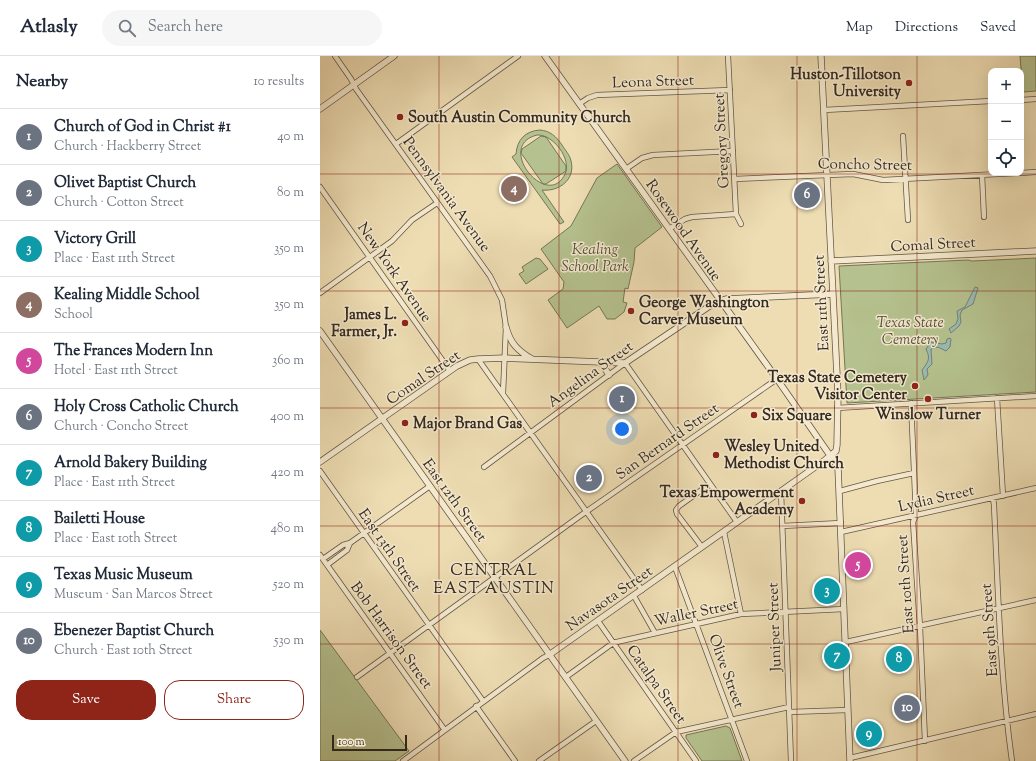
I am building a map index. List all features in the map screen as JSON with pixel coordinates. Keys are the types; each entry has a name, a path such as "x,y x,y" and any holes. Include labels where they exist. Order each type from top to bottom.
{"street":[{"name":"Pennsylvania Avenue","path":"335,56 356,89 490,276 502,300 506,327 503,393"},
{"path":"320,109 394,56"},
{"path":"396,144 518,56"},
{"name":"Rosewood Avenue","path":"545,56 831,456"},
{"name":"Gregory Street","path":"728,56 736,214 741,224"},
{"name":"East 11th Street","path":"821,56 830,262 838,395 837,446 836,451 831,456"},
{"name":"Leona Street","path":"579,104 597,95 730,90"},
{"path":"1024,100 1036,99"},
{"path":"824,110 988,101"},
{"path":"903,136 908,220"},
{"path":"626,169 642,158 653,155 734,151"},
{"name":"Concho Street","path":"1024,173 1036,172"},
{"name":"Concho Street","path":"735,179 853,174 883,180 988,175"},
{"path":"982,175 984,217"},
{"name":"New York Avenue","path":"320,187 450,371"},
{"path":"320,293 392,242 412,220 437,203"},
{"path":"669,229 685,219 692,217 736,214"},
{"name":"Comal Street","path":"830,262 1036,251"},
{"name":"Angelina Street","path":"484,467 625,363 714,303 726,299 832,294"},
{"path":"506,327 511,341 516,348 533,360"},
{"name":"East 12th Street","path":"320,332 625,761"},
{"name":"Comal Street","path":"320,462 463,362 478,359 504,358 625,363"},
{"path":"478,359 642,590"},
{"path":"601,362 609,375"},
{"path":"625,363 737,522"},
{"name":"San Bernard Street","path":"357,677 587,512 777,379"},
{"path":"837,408 1036,396"},
{"path":"997,398 1003,496"},
{"name":"East 10th Street","path":"911,403 916,515 913,522 920,627 925,740"},
{"path":"831,456 838,467 840,491 850,759 1036,714"},
{"name":"Navasota Street","path":"404,761 444,729 543,658 634,596 831,456"},
{"name":"East 13th Street","path":"320,471 483,701"},
{"path":"840,491 914,473"},
{"path":"702,548 677,514 676,510 679,506 710,484"},
{"path":"323,561 347,550 350,543 430,486"},
{"name":"Lydia Street","path":"841,532 1036,488"},
{"name":"Juniper Street","path":"780,492 791,761"},
{"name":"East 9th Street","path":"993,498 1006,721 1012,761"},
{"path":"782,526 841,523"},
{"path":"724,532 741,614"},
{"name":"Bob Harrison Street","path":"323,561 444,729"},
{"name":"Olive Street","path":"675,567 747,761"},
{"path":"634,596 655,633"},
{"path":"846,642 920,627 1036,600"},
{"name":"Waller Street","path":"566,677 613,643 741,614 844,609"},
{"name":"Catalpa Street","path":"598,621 696,761"},
{"path":"476,706 515,761"},
{"path":"634,761 676,732 790,709 847,710"},
{"path":"539,761 596,721"}],"green space":[{"path":"1020,56 1036,56 1036,91 1024,92 1024,68 1021,68"},
{"path":"540,130 552,134 560,142 570,159 572,168 568,179 560,187 542,190 564,222 560,224 512,157 516,154 518,144 523,137 530,132","holes":["537,135 543,136 555,143 560,148 566,161 565,174 557,183 547,185 537,181 528,172 522,162 521,151 525,141"]},
{"path":"541,136 546,137 566,166 566,171 546,184 543,184 521,153 522,149"},
{"name":"Kealing School Park","path":"617,164 662,227 635,248 634,262 628,289 625,288 623,302 627,303 624,312 615,319 607,319 599,306 567,328 548,300 563,289 564,282 541,249 571,226 597,178"},
{"path":"536,258 540,259 548,269 526,284 519,274 524,271 522,267"},
{"name":"Texas State Cemetery","path":"1036,258 1036,392 847,403 839,266"},
{"path":"320,630 409,751 395,761 320,761"},
{"path":"726,726 730,728 742,761 702,761 686,738 686,735"}],"water":[{"path":"975,287 978,288 973,304 962,310 960,315 961,322 959,326 951,333 949,329 956,324 958,319 957,311 965,307"},
{"path":"950,338 950,347 946,351 938,347 931,349 932,364 927,369 928,375 924,380 922,370 929,358 926,349 931,342 942,344 946,343 947,339"}],"place":[{"name":"Huston-Tillotson University","path":"909,83"},
{"name":"South Austin Community Church","path":"400,117"},
{"name":"Kealing Middle School","path":"514,189"},
{"name":"Holy Cross Catholic Church","path":"807,195"},
{"name":"George Washington Carver Museum","path":"631,311"},
{"name":"James L. Farmer, Jr.","path":"405,323"},
{"name":"Texas State Cemetery Visitor Center","path":"915,386"},
{"name":"Church of God in Christ #1","path":"622,399"},
{"name":"Winslow Turner","path":"928,399"},
{"name":"Six Square","path":"754,415"},
{"name":"Major Brand Gas","path":"405,423"},
{"name":"Wesley United Methodist Church","path":"716,455"},
{"name":"Olivet Baptist Church","path":"589,478"},
{"name":"Texas Empowerment Academy","path":"802,501"},
{"name":"The Frances Modern Inn","path":"858,565"},
{"name":"Victory Grill","path":"827,591"},
{"name":"Arnold Bakery Building","path":"837,656"},
{"name":"Bailetti House","path":"899,659"},
{"name":"Ebenezer Baptist Church","path":"907,708"},
{"name":"Texas Music Museum","path":"869,734"}],"district":[{"name":"CENTRAL EAST AUSTIN","path":"494,578"}]}
